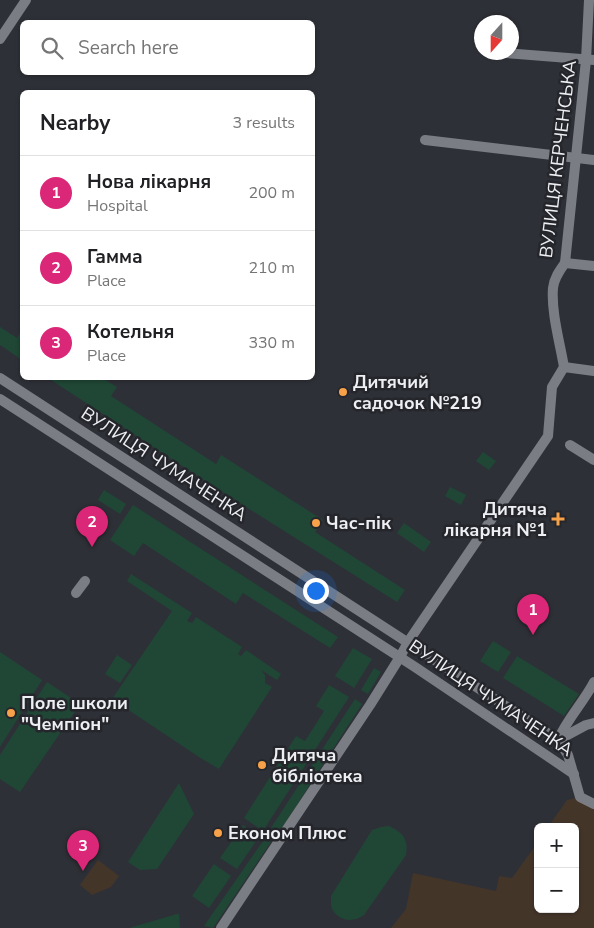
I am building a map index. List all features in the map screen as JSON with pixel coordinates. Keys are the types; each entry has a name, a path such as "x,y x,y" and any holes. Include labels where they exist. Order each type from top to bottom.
{"street":[{"path":"0,39 26,0"},
{"name":"ВУЛИЦЯ КЕРЧЕНСЬКА","path":"564,367 555,315 553,288 555,280 565,263 576,158 590,60 589,0"},
{"path":"519,54 590,60"},
{"path":"425,140 594,160"},
{"path":"565,263 594,266"},
{"path":"221,928 400,657 408,642 548,436 552,387 564,367 594,371"},
{"name":"ВУЛИЦЯ ЧУМАЧЕНКА","path":"0,378 558,740 568,755 574,774"},
{"name":"ВУЛИЦЯ ЧУМАЧЕНКА","path":"0,399 400,657 574,774"},
{"path":"570,445 594,460"},
{"path":"76,593 85,581"},
{"path":"558,740 564,726 587,695 594,682"},
{"path":"558,740 586,725 594,723"},
{"path":"574,774 580,797 594,804"}],"shaded area":[{"path":"580,797 594,804 594,928 391,928 406,909 413,873 496,891 499,876 512,878 534,848 534,913 579,913 579,823 551,823 567,800"},
{"path":"98,860 119,876 111,887 92,895 80,885"}],"green space":[{"path":"0,327 17,338 20,333 20,359 0,345"},
{"path":"51,380 105,380 117,387 111,396 216,464 221,455 323,520 315,532 405,590 397,602 205,481"},
{"path":"483,452 496,461 489,470 476,461"},
{"path":"450,487 466,495 461,505 445,496"},
{"path":"104,490 126,504 120,514 98,500"},
{"path":"133,505 338,637 330,648 243,593 236,604 143,543 134,556 110,540"},
{"path":"404,523 431,542 424,552 397,533"},
{"path":"131,574 192,613 187,621 192,623 196,617 242,647 238,654 241,656 246,650 281,674 277,680 261,670 265,675 265,683 272,687 219,769 112,699 172,611 127,581"},
{"path":"493,641 511,652 498,672 480,661"},
{"path":"353,648 372,659 354,688 335,676"},
{"name":"Поле школи \"Чемпіон\"","path":"0,652 42,680 0,747"},
{"path":"117,655 132,665 120,683 105,674"},
{"path":"517,656 579,694 564,716 503,678"},
{"path":"374,668 381,672 368,694 361,690"},
{"path":"47,682 80,704 20,792 0,779 0,755"},
{"path":"329,685 349,697 263,831 244,818 296,736 305,741 324,711 316,706"},
{"path":"355,699 362,704 275,839 267,834"},
{"path":"179,783 194,814 157,869 140,870 128,862"},
{"path":"243,825 259,837 237,869 220,858"},
{"path":"389,826 404,837 407,849 406,855 364,915 353,920 341,918 332,909 331,896 372,830"},
{"path":"265,838 271,842 213,928 204,926"},
{"path":"214,864 231,876 209,908 192,896"},
{"path":"179,914 180,928 129,928"}],"place":[{"name":"Дитячий садочок №219","path":"343,392"},
{"name":"Дитяча лікарня №1","path":"558,519"},
{"name":"Час-пік","path":"316,523"},
{"name":"Гамма","path":"92,547"},
{"name":"Нова лікарня","path":"533,635"},
{"name":"Поле школи \"Чемпіон\"","path":"11,713"},
{"name":"Дитяча бібліотека","path":"262,765"},
{"name":"Економ Плюс","path":"218,833"},
{"name":"Котельня","path":"83,871"}]}
